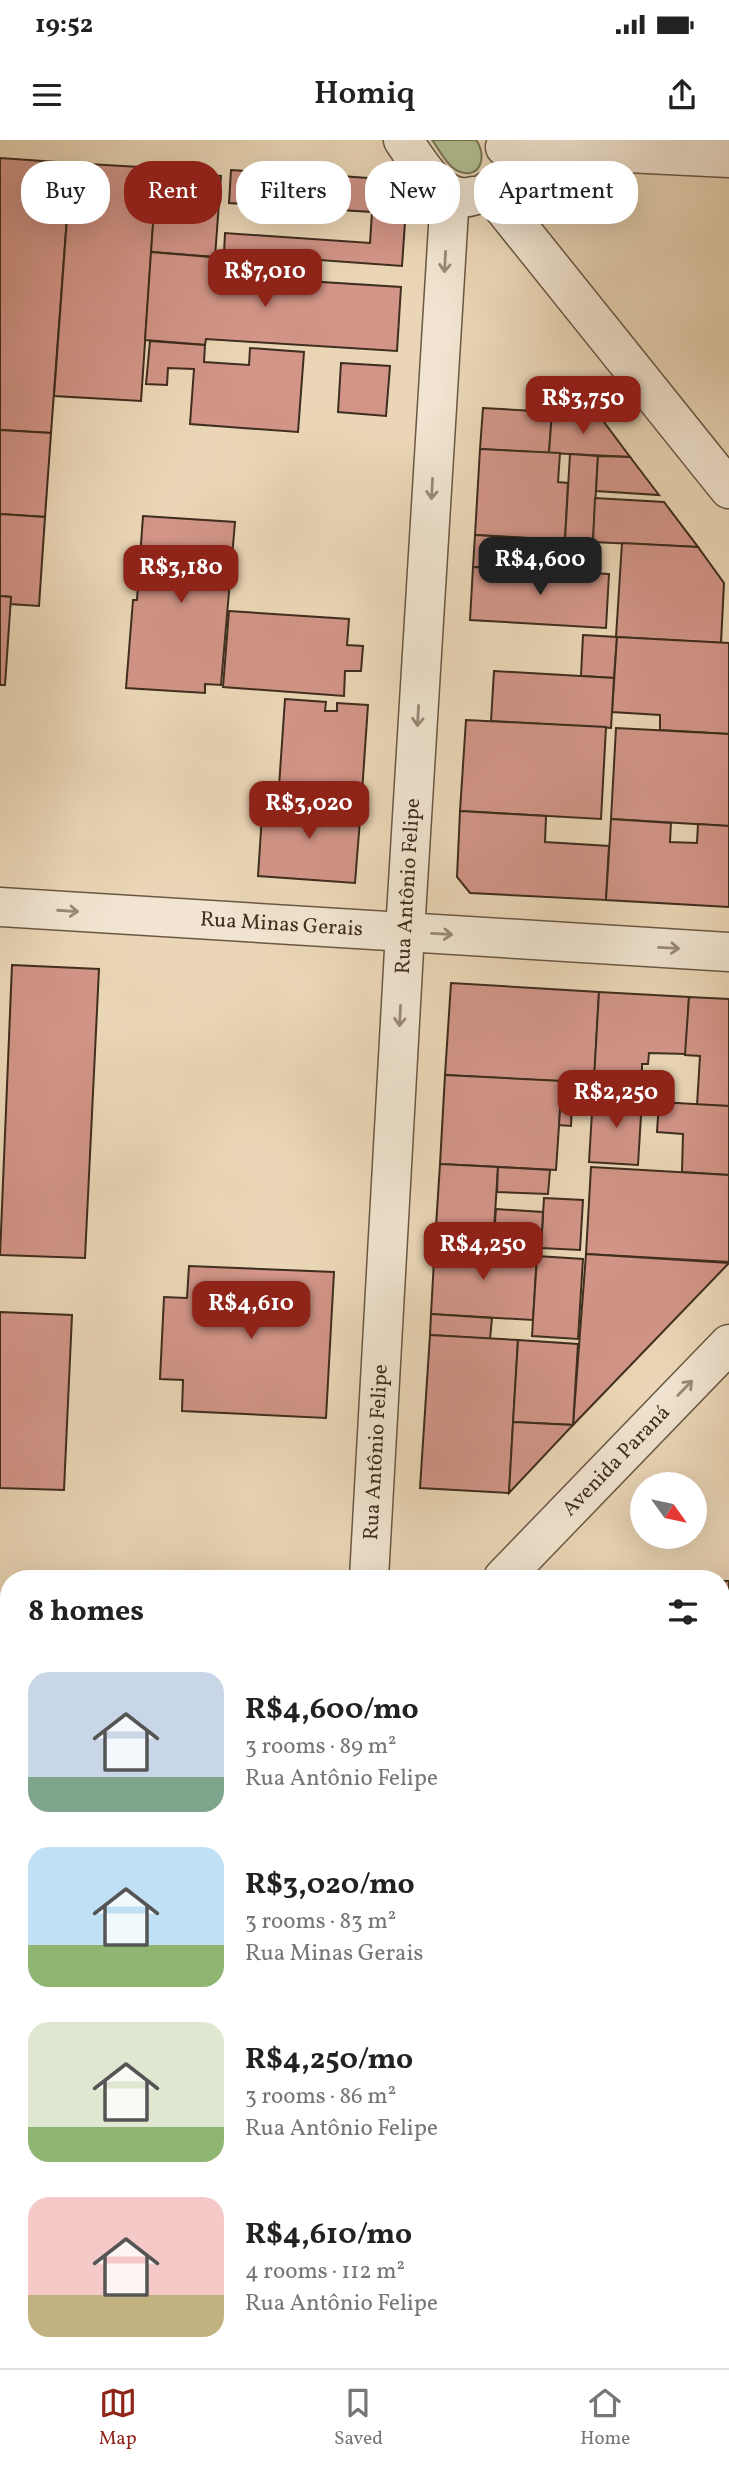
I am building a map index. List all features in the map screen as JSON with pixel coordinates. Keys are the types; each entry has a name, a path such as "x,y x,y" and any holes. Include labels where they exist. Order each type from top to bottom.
{"street":[{"path":"403,140 419,161"},
{"path":"506,161 504,143 729,158"},
{"name":"Rua Antônio Felipe","path":"369,1570 448,224"},
{"path":"516,224 729,489"},
{"name":"Rua Minas Gerais","path":"0,907 729,951"},
{"name":"Avenida Paraná","path":"511,1570 729,1344"}],"green space":[{"path":"432,140 476,140 480,146 481,161 474,161 472,173 460,172 460,161 447,161"}],"building":[{"path":"0,158 43,161 21,161 21,224 66,224 51,433 0,430"},
{"path":"110,165 124,166 124,224 153,224 141,401 54,396 67,224 110,224"},
{"path":"231,170 236,170 236,203 229,203"},
{"path":"351,177 365,178 365,212 351,211"},
{"path":"153,224 217,224 215,257 151,252"},
{"path":"371,224 405,224 402,266 224,253 225,233 370,243"},
{"path":"151,252 211,257 210,275 401,287 397,351 206,339 205,345 145,340"},
{"path":"150,341 205,345 204,362 249,365 250,348 304,352 298,432 190,424 194,369 168,368 167,385 146,384"},
{"path":"341,363 390,366 386,416 338,412"},
{"path":"483,408 552,412 549,453 480,449"},
{"path":"552,412 598,414 630,457 549,453"},
{"path":"0,430 51,433 45,517 0,514"},
{"path":"480,449 560,453 558,482 568,483 565,540 475,535"},
{"path":"570,454 598,456 593,541 565,540"},
{"path":"598,456 630,457 659,495 596,491"},
{"path":"595,498 664,502 698,547 593,542"},
{"path":"0,514 45,517 39,606 10,604 11,597 0,596"},
{"path":"143,516 235,522 221,685 205,684 205,693 126,688 133,600 137,600"},
{"path":"475,535 576,541 574,572 473,567"},
{"path":"622,543 698,547 724,583 721,643 616,637"},
{"path":"473,567 609,574 606,628 470,620"},
{"path":"0,596 11,597 5,685 0,685"},
{"path":"229,611 349,619 347,645 363,646 361,671 345,671 344,696 223,687"},
{"path":"583,635 617,637 614,678 581,676"},
{"path":"617,637 729,643 729,734 660,730 660,715 612,712"},
{"path":"494,671 614,678 611,728 491,721"},
{"path":"285,699 326,702 325,711 337,711 337,703 368,705 361,807 332,805 333,795 321,794 320,804 278,801"},
{"path":"466,720 606,727 601,819 460,811"},
{"path":"616,728 729,734 729,826 611,819"},
{"path":"263,800 361,807 355,883 258,876"},
{"path":"460,811 546,816 545,842 609,846 606,900 470,893 457,877"},
{"path":"611,819 671,823 670,842 697,843 698,824 729,826 729,907 606,900"},
{"path":"12,965 99,969 85,1258 0,1255"},
{"path":"451,983 599,992 594,1083 445,1075"},
{"path":"599,992 689,997 686,1054 649,1053 648,1064 642,1064 642,1077 649,1077 648,1099 593,1096"},
{"path":"689,997 729,999 729,1106 697,1105 700,1056 685,1055"},
{"path":"445,1075 562,1081 556,1170 440,1164"},
{"path":"562,1081 594,1083 592,1102 572,1102 571,1126 559,1125"},
{"path":"593,1096 642,1099 638,1165 589,1162"},
{"path":"659,1102 729,1106 729,1175 682,1172 683,1134 657,1132"},
{"path":"440,1164 498,1167 493,1245 435,1242"},
{"path":"498,1167 550,1170 548,1194 497,1192"},
{"path":"591,1167 729,1175 729,1262 586,1254"},
{"path":"544,1198 583,1200 580,1250 541,1248"},
{"path":"496,1209 543,1212 541,1248 493,1245"},
{"path":"435,1242 515,1246 514,1254 537,1256 533,1320 431,1314"},
{"path":"586,1254 729,1263 573,1425"},
{"path":"537,1256 583,1259 578,1339 532,1336"},
{"path":"189,1266 334,1272 326,1418 182,1411 183,1380 160,1379 164,1297 187,1298"},
{"path":"0,1312 72,1315 64,1490 0,1488"},
{"path":"431,1314 492,1318 490,1339 430,1335"},
{"path":"430,1335 518,1340 509,1493 420,1488"},
{"path":"518,1340 578,1344 573,1425 513,1422"},
{"path":"513,1422 573,1425 509,1493"}]}
